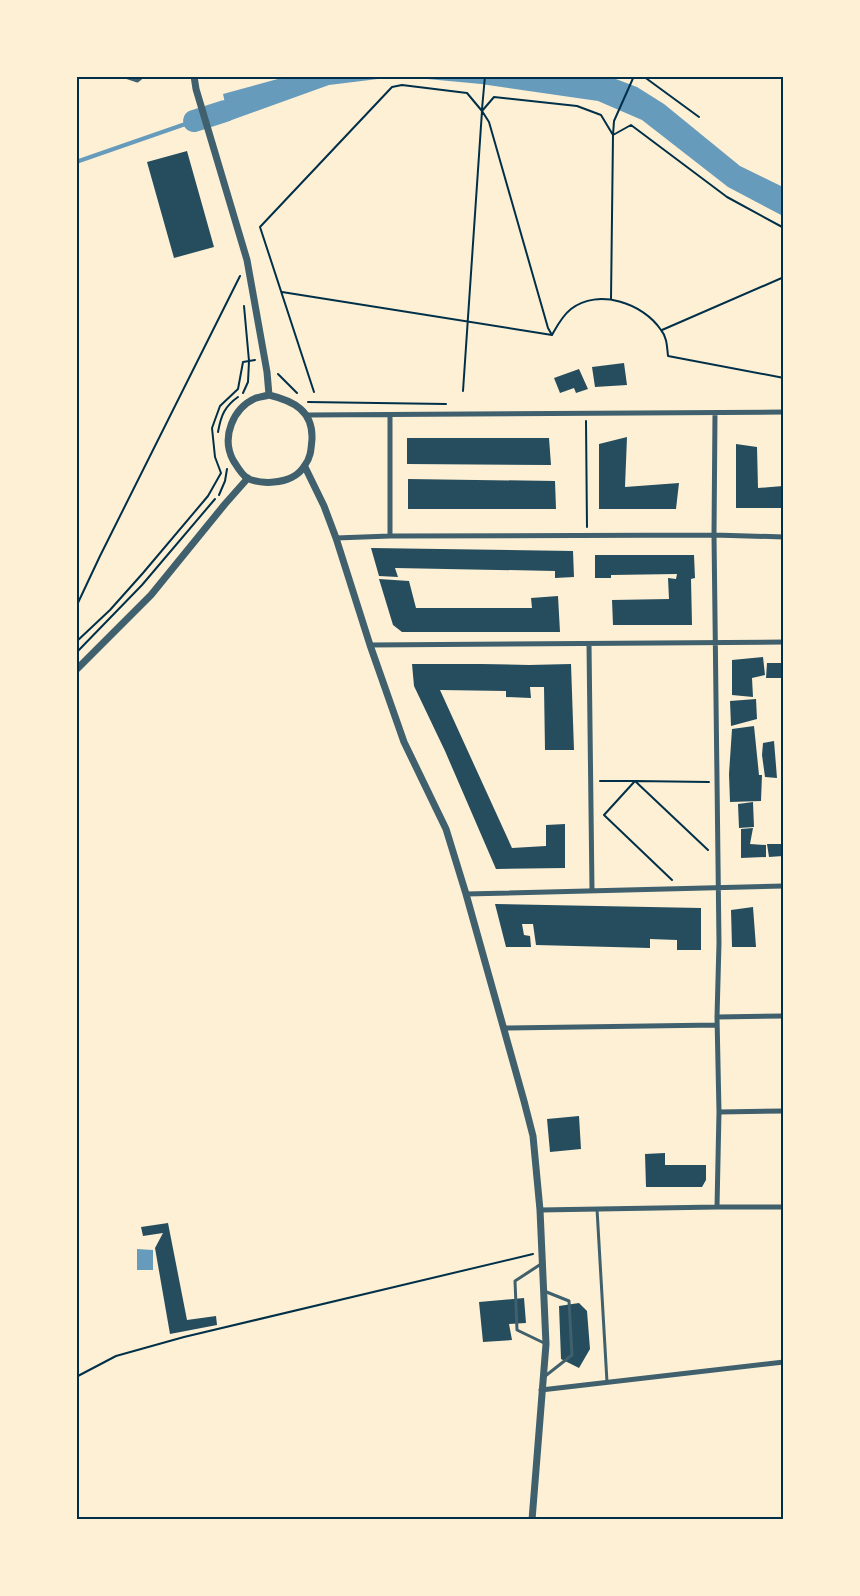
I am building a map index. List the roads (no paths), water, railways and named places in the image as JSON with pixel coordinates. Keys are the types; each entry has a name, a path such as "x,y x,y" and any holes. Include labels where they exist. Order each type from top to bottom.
{"street":[{"path":"125,76 137,80 142,76"},
{"path":"194,76 247,260 269,395"},
{"path":"308,415 312,430 311,455 305,467 295,475 283,482 268,483 248,478 238,469 230,454 228,438 231,423 238,410 247,403 269,395 287,400 308,415 783,412"},
{"path":"715,413 714,535 719,943 717,1207"},
{"path":"390,415 390,536"},
{"path":"305,467 324,506 336,538 404,742 446,829 533,1136 540,1210 546,1344 532,1520"},
{"path":"76,670 151,595 248,478"},
{"path":"336,538 714,535 783,537"},
{"path":"370,645 783,642"},
{"path":"589,644 592,890"},
{"path":"466,894 783,885"},
{"path":"717,1017 783,1016"},
{"path":"504,1028 717,1025"},
{"path":"718,1112 783,1112"},
{"path":"540,1210 783,1207"},
{"path":"541,1390 783,1362"}],"lane":[{"path":"597,1209 607,1383"},
{"path":"542,1263 515,1281 515,1291 517,1330 546,1344"},
{"path":"543,1378 572,1355 569,1301 544,1291"}],"water":[{"path":"608,76 637,87 664,104 740,166 783,187 783,216 728,187 642,120 598,101 481,84 406,77"},
{"path":"285,77 394,77 329,85 229,121 223,94"},
{"path":"137,1249 153,1250 153,1270 137,1270"}],"waterway":[{"path":"194,121 225,111"},
{"path":"76,162 194,121"}]}
